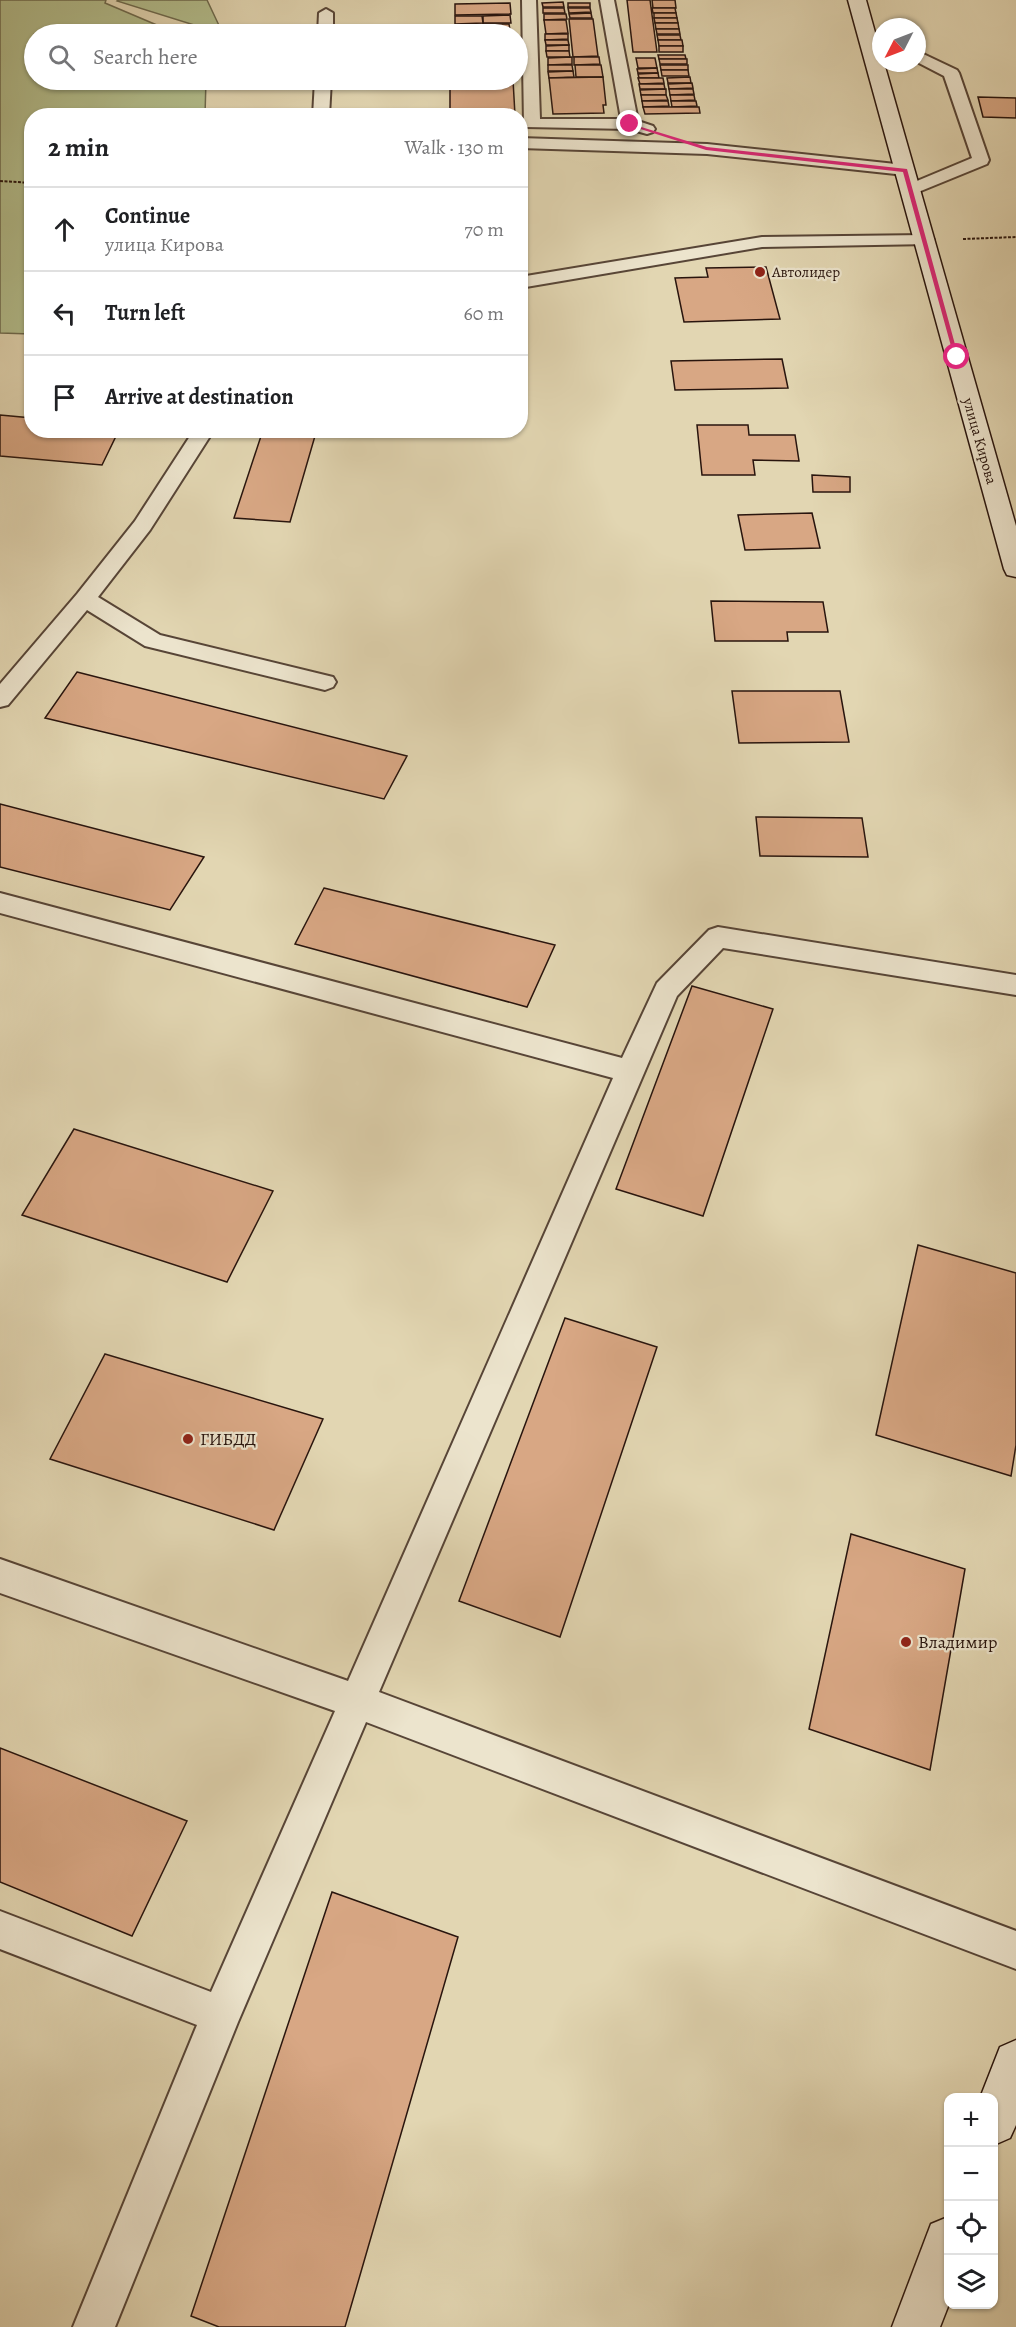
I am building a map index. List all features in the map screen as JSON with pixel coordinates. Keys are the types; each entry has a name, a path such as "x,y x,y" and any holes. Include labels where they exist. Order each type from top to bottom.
{"main road":[{"name":"улица Кирова","path":"857,0 872,33"},
{"name":"улица Кирова","path":"882,72 908,180 1016,569"},
{"path":"998,2109 1016,2063"},
{"path":"916,2327 944,2252"}],"lane":[{"path":"529,0 532,124 630,124 706,149"},
{"path":"607,0 630,124"},
{"path":"325,24 326,13"},
{"path":"528,143 706,149 908,180 981,160 951,73 926,60"},
{"path":"321,108 322,90"},
{"path":"528,282 762,242 925,240"},
{"path":"0,699 85,599 143,525 199,438"},
{"path":"85,599 153,641 325,682"},
{"path":"0,903 630,1071"},
{"path":"94,2327 221,2015 666,990 718,937 1016,985"},
{"path":"0,1576 357,1701 1016,1950"},
{"path":"0,1930 221,2015"}],"path":[{"path":"0,181 24,182"},
{"path":"925,240 1016,237"}],"green space":[{"path":"0,0 106,0 105,3 154,24 24,24 24,90 206,90 205,108 24,108 24,334 0,333"},
{"path":"207,0 218,24 191,24 117,1"}],"building":[{"path":"627,0 650,0 657,52 633,52"},
{"path":"652,0 675,0 676,8 653,8"},
{"path":"563,2 564,7 543,7 542,3"},
{"path":"510,3 511,14 455,15 455,4"},
{"path":"568,3 590,3 590,7 568,7"},
{"path":"543,8 564,8 565,13 543,13"},
{"path":"568,8 590,8 591,12 569,13"},
{"path":"652,8 675,8 676,13 653,13"},
{"path":"591,13 592,18 570,18 569,14"},
{"path":"654,13 676,13 677,18 654,18"},
{"path":"544,14 566,14 567,19 544,20"},
{"path":"510,15 511,23 483,23 483,16"},
{"path":"455,16 482,16 483,23 455,24"},
{"path":"654,18 677,18 678,23 655,23"},
{"path":"569,19 593,19 598,56 573,57"},
{"path":"544,20 566,20 568,33 546,34"},
{"path":"655,23 678,23 679,29 656,29"},
{"path":"656,29 679,29 680,34 657,34"},
{"path":"545,34 568,34 568,39 545,40"},
{"path":"657,35 680,35 681,40 658,40"},
{"path":"545,40 568,40 569,45 546,45"},
{"path":"658,40 682,40 683,46 659,46"},
{"path":"569,45 569,51 546,51 546,46"},
{"path":"659,46 683,46 683,52 659,52"},
{"path":"546,51 569,51 570,57 547,57"},
{"path":"658,55 685,55 686,59 659,59"},
{"path":"572,57 572,64 548,65 548,58"},
{"path":"574,57 599,57 600,64 574,65"},
{"path":"636,58 655,58 657,68 638,68"},
{"path":"659,59 687,59 687,64 660,64"},
{"path":"548,65 572,65 573,71 548,71"},
{"path":"575,65 601,65 603,77 576,77"},
{"path":"660,65 688,65 688,70 661,70"},
{"path":"657,68 658,73 638,73 637,69"},
{"path":"661,70 688,70 689,76 662,76"},
{"path":"573,71 574,77 549,78 548,72"},
{"path":"658,73 659,78 639,78 638,74"},
{"path":"603,77 606,105 603,105 604,113 553,114 549,78"},
{"path":"690,77 691,83 668,83 667,78"},
{"path":"638,78 663,78 664,83 640,84"},
{"path":"692,83 693,88 669,89 668,84"},
{"path":"639,84 664,84 665,89 640,89"},
{"path":"666,89 666,95 641,95 640,90"},
{"path":"669,89 693,89 694,94 670,95"},
{"path":"450,90 514,90 515,108 450,108"},
{"path":"641,95 666,95 668,100 642,101"},
{"path":"670,95 694,95 695,100 671,101"},
{"path":"978,97 1016,98 1016,118 983,117"},
{"path":"642,101 668,101 669,106 643,107"},
{"path":"671,101 696,101 697,106 672,107"},
{"path":"643,107 699,107 700,113 645,114"},
{"path":"766,267 780,319 684,322 675,278 708,277 706,268"},
{"path":"782,359 788,388 675,390 671,361"},
{"path":"0,415 24,417 24,438 115,438 102,465 0,456"},
{"path":"697,425 748,425 749,435 795,435 799,461 753,460 755,475 702,475"},
{"path":"260,438 314,438 290,522 234,518"},
{"path":"812,475 850,477 850,492 813,492"},
{"path":"812,513 820,548 745,550 738,515"},
{"path":"711,601 823,602 828,632 787,632 788,641 715,641"},
{"path":"77,672 407,756 384,799 45,718"},
{"path":"732,691 840,691 849,742 739,743"},
{"path":"0,804 204,857 170,910 0,867"},
{"path":"756,817 862,818 868,857 760,856"},
{"path":"324,888 555,945 527,1007 295,944"},
{"path":"692,986 773,1009 703,1216 616,1189"},
{"path":"74,1129 273,1191 227,1282 22,1215"},
{"path":"918,1245 1016,1273 1016,1445 1011,1476 876,1435"},
{"path":"565,1318 657,1347 560,1637 459,1601"},
{"name":"ГИБДД","path":"105,1354 323,1419 274,1530 50,1459"},
{"path":"851,1534 965,1569 930,1770 809,1729"},
{"path":"0,1748 187,1821 132,1936 0,1882"},
{"path":"332,1892 458,1937 345,2327 219,2327 191,2316"}],"place":[{"name":"Автолидер","path":"760,272"},
{"name":"ГИБДД","path":"188,1439"},
{"name":"Владимир","path":"906,1642"}],"route":[{"path":"630,124 706,149 905,170 957,357"}]}
